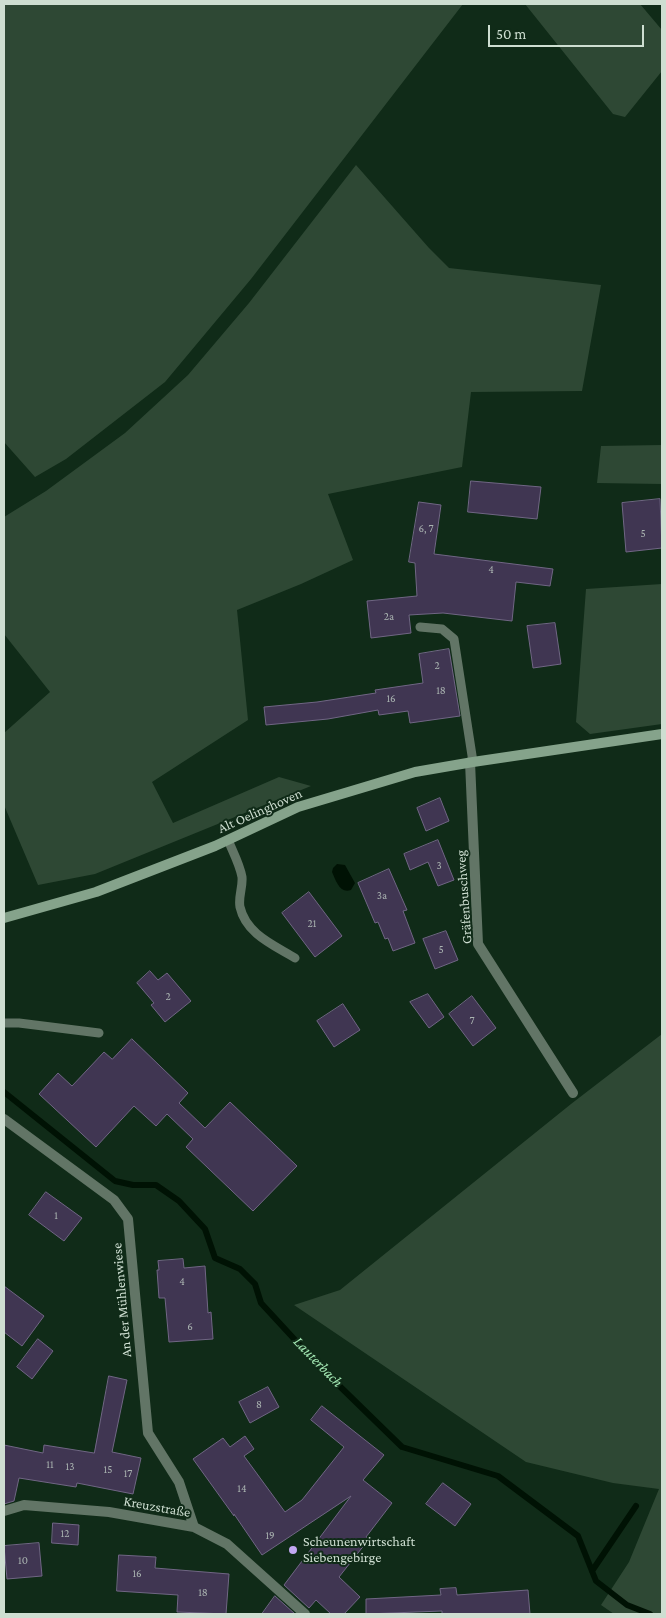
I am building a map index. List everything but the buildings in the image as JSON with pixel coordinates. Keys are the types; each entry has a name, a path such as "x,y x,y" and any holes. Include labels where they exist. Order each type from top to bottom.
{"main road":[{"name":"Alt Oelinghoven","path":"4,918 96,892 228,840 298,807 415,772 662,734"}],"street":[{"name":"Gräfenbuschweg","path":"472,762 478,944 573,1093"},
{"name":"An der Mühlenwiese","path":"4,1119 114,1200 128,1219 148,1433 179,1482 194,1527"},
{"name":"Kreuzstraße","path":"4,1511 24,1505 109,1512 194,1527 227,1544 305,1614"}],"lane":[{"path":"420,627 442,629 454,639 472,762"},
{"path":"228,840 242,878 239,896 240,908 246,922 262,938 296,958"},
{"path":"4,1023 19,1023 99,1033"}],"green space":[{"path":"4,4 463,4 251,279 165,382 66,459 35,477 4,442"},
{"path":"525,4 640,4 662,30 662,71 625,117 613,114"},
{"path":"356,165 449,268 601,285 582,391 471,392 462,467 328,494 353,560 237,610 248,720 152,782 173,823 279,777 311,786 95,874 38,885 4,805 4,733 50,692 4,634 4,517 46,491 125,433 188,375 249,303"},
{"path":"662,445 662,484 597,483 601,446"},
{"path":"662,584 662,724 590,734 576,722 586,589"},
{"path":"662,1034 662,1614 614,1614 601,1605 629,1562 659,1489 613,1483 526,1462 294,1305 340,1290 571,1104"}],"shaded area":[{"path":"337,864 345,865 355,883 351,890 344,890 337,883 332,872"}],"waterway":[{"name":"Lauterbach","path":"4,1092 115,1181 133,1185 156,1185 179,1201 205,1229 215,1258 240,1269 255,1284 261,1303 320,1367 402,1447 498,1476 578,1536 596,1581 627,1605 650,1614"},
{"path":"592,1571 636,1506"}],"place":[{"name":"Scheunenwirtschaft Siebengebirge","path":"293,1550"}]}
